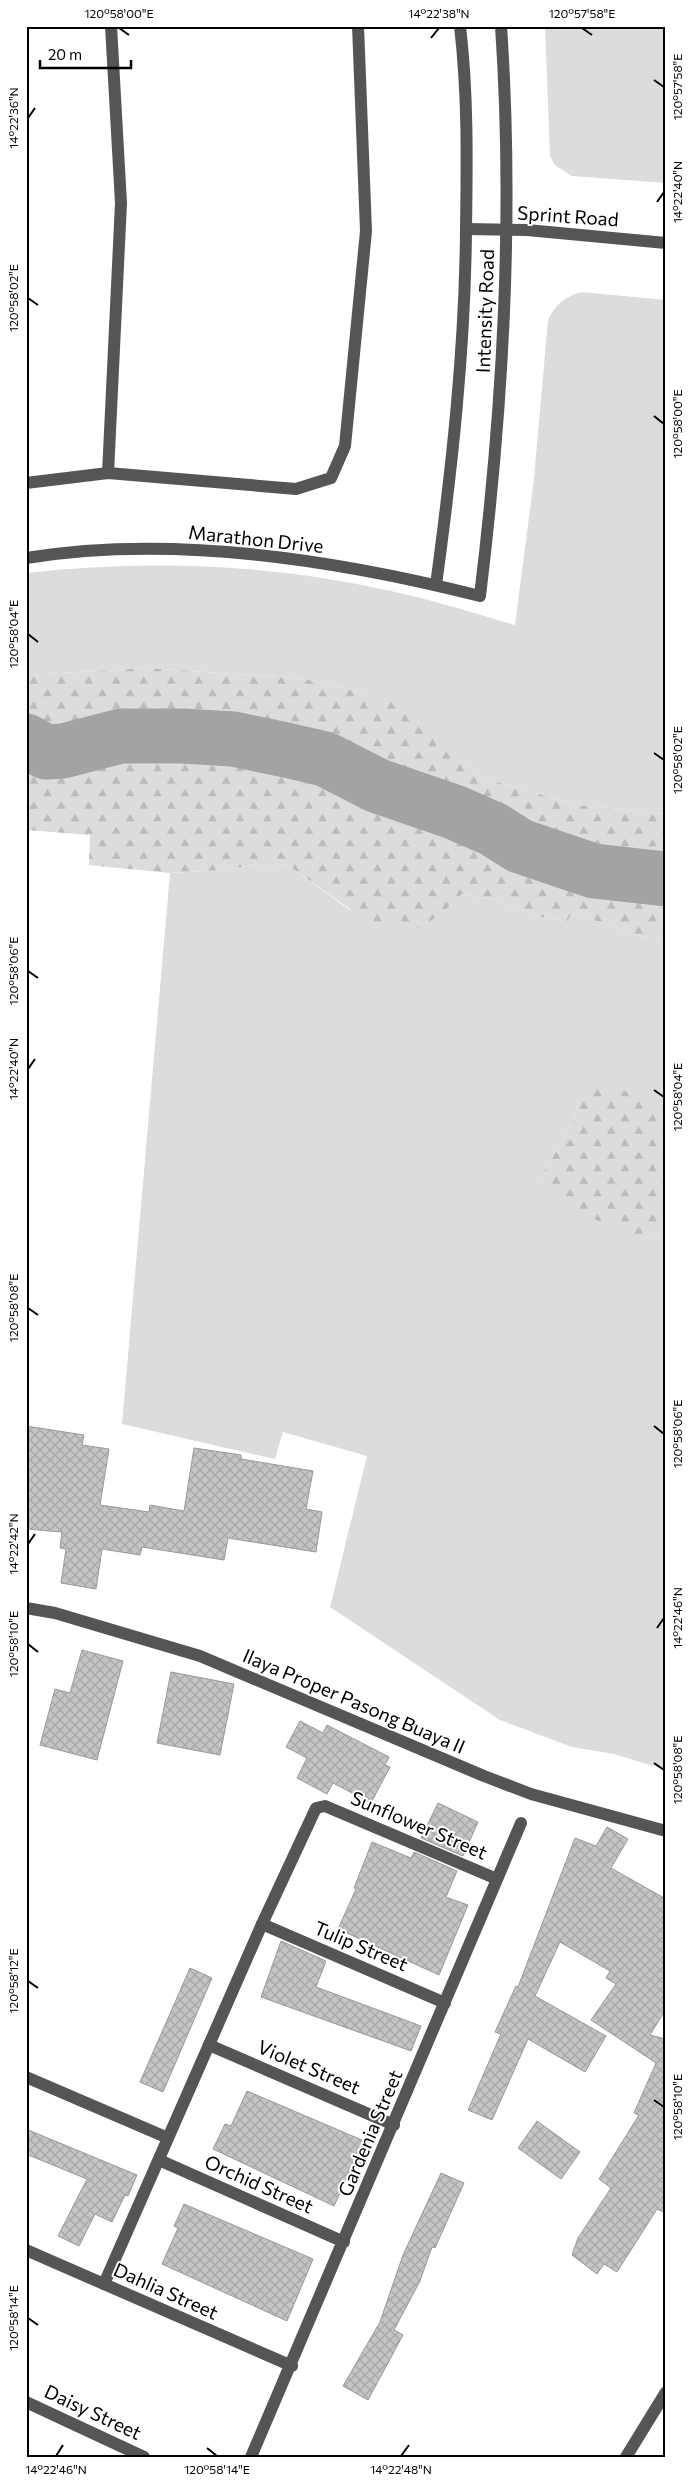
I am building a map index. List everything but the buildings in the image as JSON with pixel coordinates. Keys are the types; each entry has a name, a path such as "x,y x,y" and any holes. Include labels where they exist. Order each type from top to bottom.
{"street":[{"path":"108,472 121,202 111,26"},
{"path":"26,483 108,472 296,489 331,478 345,446 366,231 358,26"},
{"name":"Intensity Road","path":"436,584 450,483 460,380 468,178 466,72 460,26"},
{"name":"Intensity Road","path":"480,596 501,388 507,230 507,168 501,26"},
{"name":"Sprint Road","path":"466,229 507,230 666,243"},
{"name":"Marathon Drive","path":"26,558 52,554 166,549 280,556 436,584 480,596"},
{"name":"Ilaya Proper Pasong Buaya II","path":"26,1608 55,1613 200,1656 484,1776 532,1794 666,1831"},
{"name":"Sunflower Street","path":"262,1924 309,1820 316,1808 325,1806 497,1879"},
{"name":"Gardenia Street","path":"251,2457 292,2366 521,1823"},
{"path":"104,2284 262,1924"},
{"name":"Tulip Street","path":"262,1924 445,2003"},
{"name":"Violet Street","path":"209,2045 394,2125"},
{"path":"26,2077 168,2138"},
{"name":"Orchid Street","path":"159,2160 344,2242"},
{"name":"Dahlia Street","path":"26,2250 292,2366"},
{"path":"626,2457 666,2392"},
{"name":"Daisy Street","path":"26,2402 144,2457"}],"green space":[{"path":"545,26 666,26 666,183 572,176 555,165 550,156"},
{"path":"581,292 666,300 666,814 577,805 487,779 459,761 385,698 306,679 149,668 26,675 26,573 118,566 163,565 255,570 346,582 391,591 515,625 534,478 548,320 561,302"},
{"path":"149,668 306,679 385,698 417,719 459,761 487,779 577,805 666,814 666,948 656,941 573,913 567,921 534,916 498,900 462,894 441,914 419,928 374,926 289,866 257,864 225,870 170,873 89,865 90,835 26,830 26,675"},
{"path":"257,864 289,866 350,910 441,914 462,894 498,900 534,916 567,921 573,913 656,941 666,948 666,1102 647,1098 578,1099 574,1119 537,1184 639,1239 666,1232 666,1770 614,1754 572,1747 500,1720 330,1607 367,1456 283,1432 275,1459 122,1424 170,873 225,870"},
{"path":"591,1082 666,1102 666,1232 639,1239 565,1206 537,1184 574,1119 578,1099"}],"waterway":[{"path":"26,741 46,752 63,751 121,736 182,736 233,739 286,750 325,759 378,786 454,812 493,829 520,846 570,863 594,871 666,879"}]}
